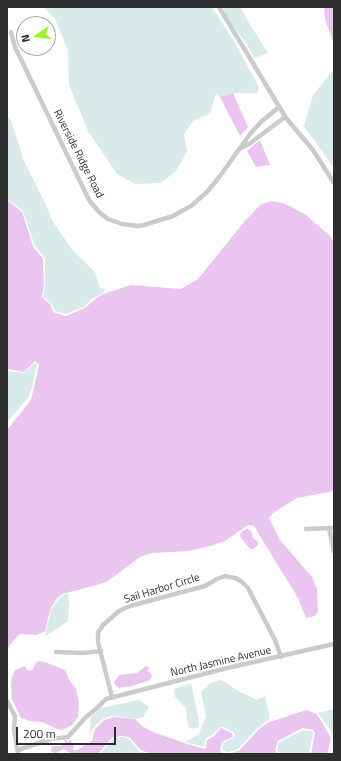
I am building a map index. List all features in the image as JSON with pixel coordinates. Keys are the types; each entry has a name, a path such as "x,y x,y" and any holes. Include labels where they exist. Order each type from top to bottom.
{"street":[{"path":"219,7 285,117 313,150 334,183"},
{"name":"Riverside Ridge Road","path":"11,32 15,47 89,200 98,212 108,219 122,224 138,226 173,216 191,206 207,192 257,126 279,107"},
{"name":"Riverside Ridge Road","path":"239,149 249,144 285,117"},
{"path":"306,529 331,528 334,552"},
{"name":"Sail Harbor Circle","path":"112,697 98,642 98,633 103,625 119,611 136,604 205,586 217,578 230,576 241,581 248,588 275,640 281,657"},
{"name":"North Jasmine Avenue","path":"112,697 236,666 334,644"},
{"path":"56,652 84,653 101,651"},
{"path":"7,701 15,716 14,729 18,752 51,739 68,737 104,700 112,697"}],"shaded area":[{"path":"44,7 212,7 235,43 259,87 257,93 233,93 220,97 216,94 210,113 193,121 184,134 187,151 177,170 161,183 135,184 117,174 88,131 69,85 68,50 56,21 56,16 52,16"},
{"path":"223,7 240,7 268,53 254,58 247,45 228,19"},
{"path":"324,7 334,7 334,44 325,19"},
{"path":"334,69 334,168 304,126 313,95"},
{"path":"233,93 248,127 240,136 220,97"},
{"path":"7,116 11,121 24,161 53,222 74,252 95,272 100,289 105,288 103,293 92,299 84,307 66,314 55,311 51,303 43,297 45,284 45,258 35,246 23,211 7,199"},
{"path":"260,140 270,165 256,167 247,151"},
{"path":"7,200 22,212 33,246 43,259 44,284 42,297 50,304 53,312 66,316 85,308 103,294 131,285 181,289 198,279 244,222 260,205 271,201 283,203 305,214 331,237 334,243 334,491 297,498 273,513 269,518 280,540 312,577 317,589 318,612 315,616 306,618 298,598 254,526 248,525 225,541 210,546 189,551 152,553 140,557 108,581 62,594 57,598 50,610 45,631 37,635 20,634 7,649 7,430 31,400 39,365 35,361 24,372 7,369"},
{"path":"35,363 37,365 32,388 28,398 9,420 7,427 7,371 24,373"},
{"path":"247,529 251,531 253,538 258,542 258,545 253,549 250,549 241,538 240,534 242,531"},
{"path":"68,593 68,621 47,635 44,635 51,610 61,597"},
{"path":"39,661 65,670 69,680 76,689 79,703 78,717 72,725 62,730 42,722 30,721 21,718 12,699 11,685 15,670 25,666 29,671 32,670"},
{"path":"146,666 149,667 148,671 152,675 150,680 132,686 119,688 116,686 114,682 119,675 137,673"},
{"path":"221,680 257,700 265,696 270,718 239,748 229,752 223,751 222,747 226,741 234,738 235,735 233,732 224,727 220,727 212,735 205,739 204,747 185,742 199,734 206,716 201,692 210,683"},
{"path":"191,683 199,721 199,727 192,729 189,727 187,720 186,708 175,697 174,692 175,689"},
{"path":"139,700 149,707 143,717 136,719 115,716 108,717 103,719 90,732 91,717 101,708"},
{"path":"334,709 334,742 330,729 318,713"},
{"path":"306,710 317,714 331,738 327,754 311,754 315,733 313,730 303,728 278,741 275,750 278,754 229,754 240,750 258,730 267,723"},
{"path":"115,717 135,719 142,726 153,732 205,749 207,740 214,736 221,728 232,733 233,737 222,743 220,750 222,753 226,754 151,754 141,750 129,737 121,736 112,738 98,754 72,754 64,749 56,753 51,751 52,746 61,746 65,743 64,740 69,742 69,739 74,745 73,750 77,750 92,741 95,729 104,720"},
{"path":"303,730 312,731 313,733 309,754 280,754 277,750 279,742"},
{"path":"121,737 128,738 139,751 147,754 100,754 113,739"}]}
